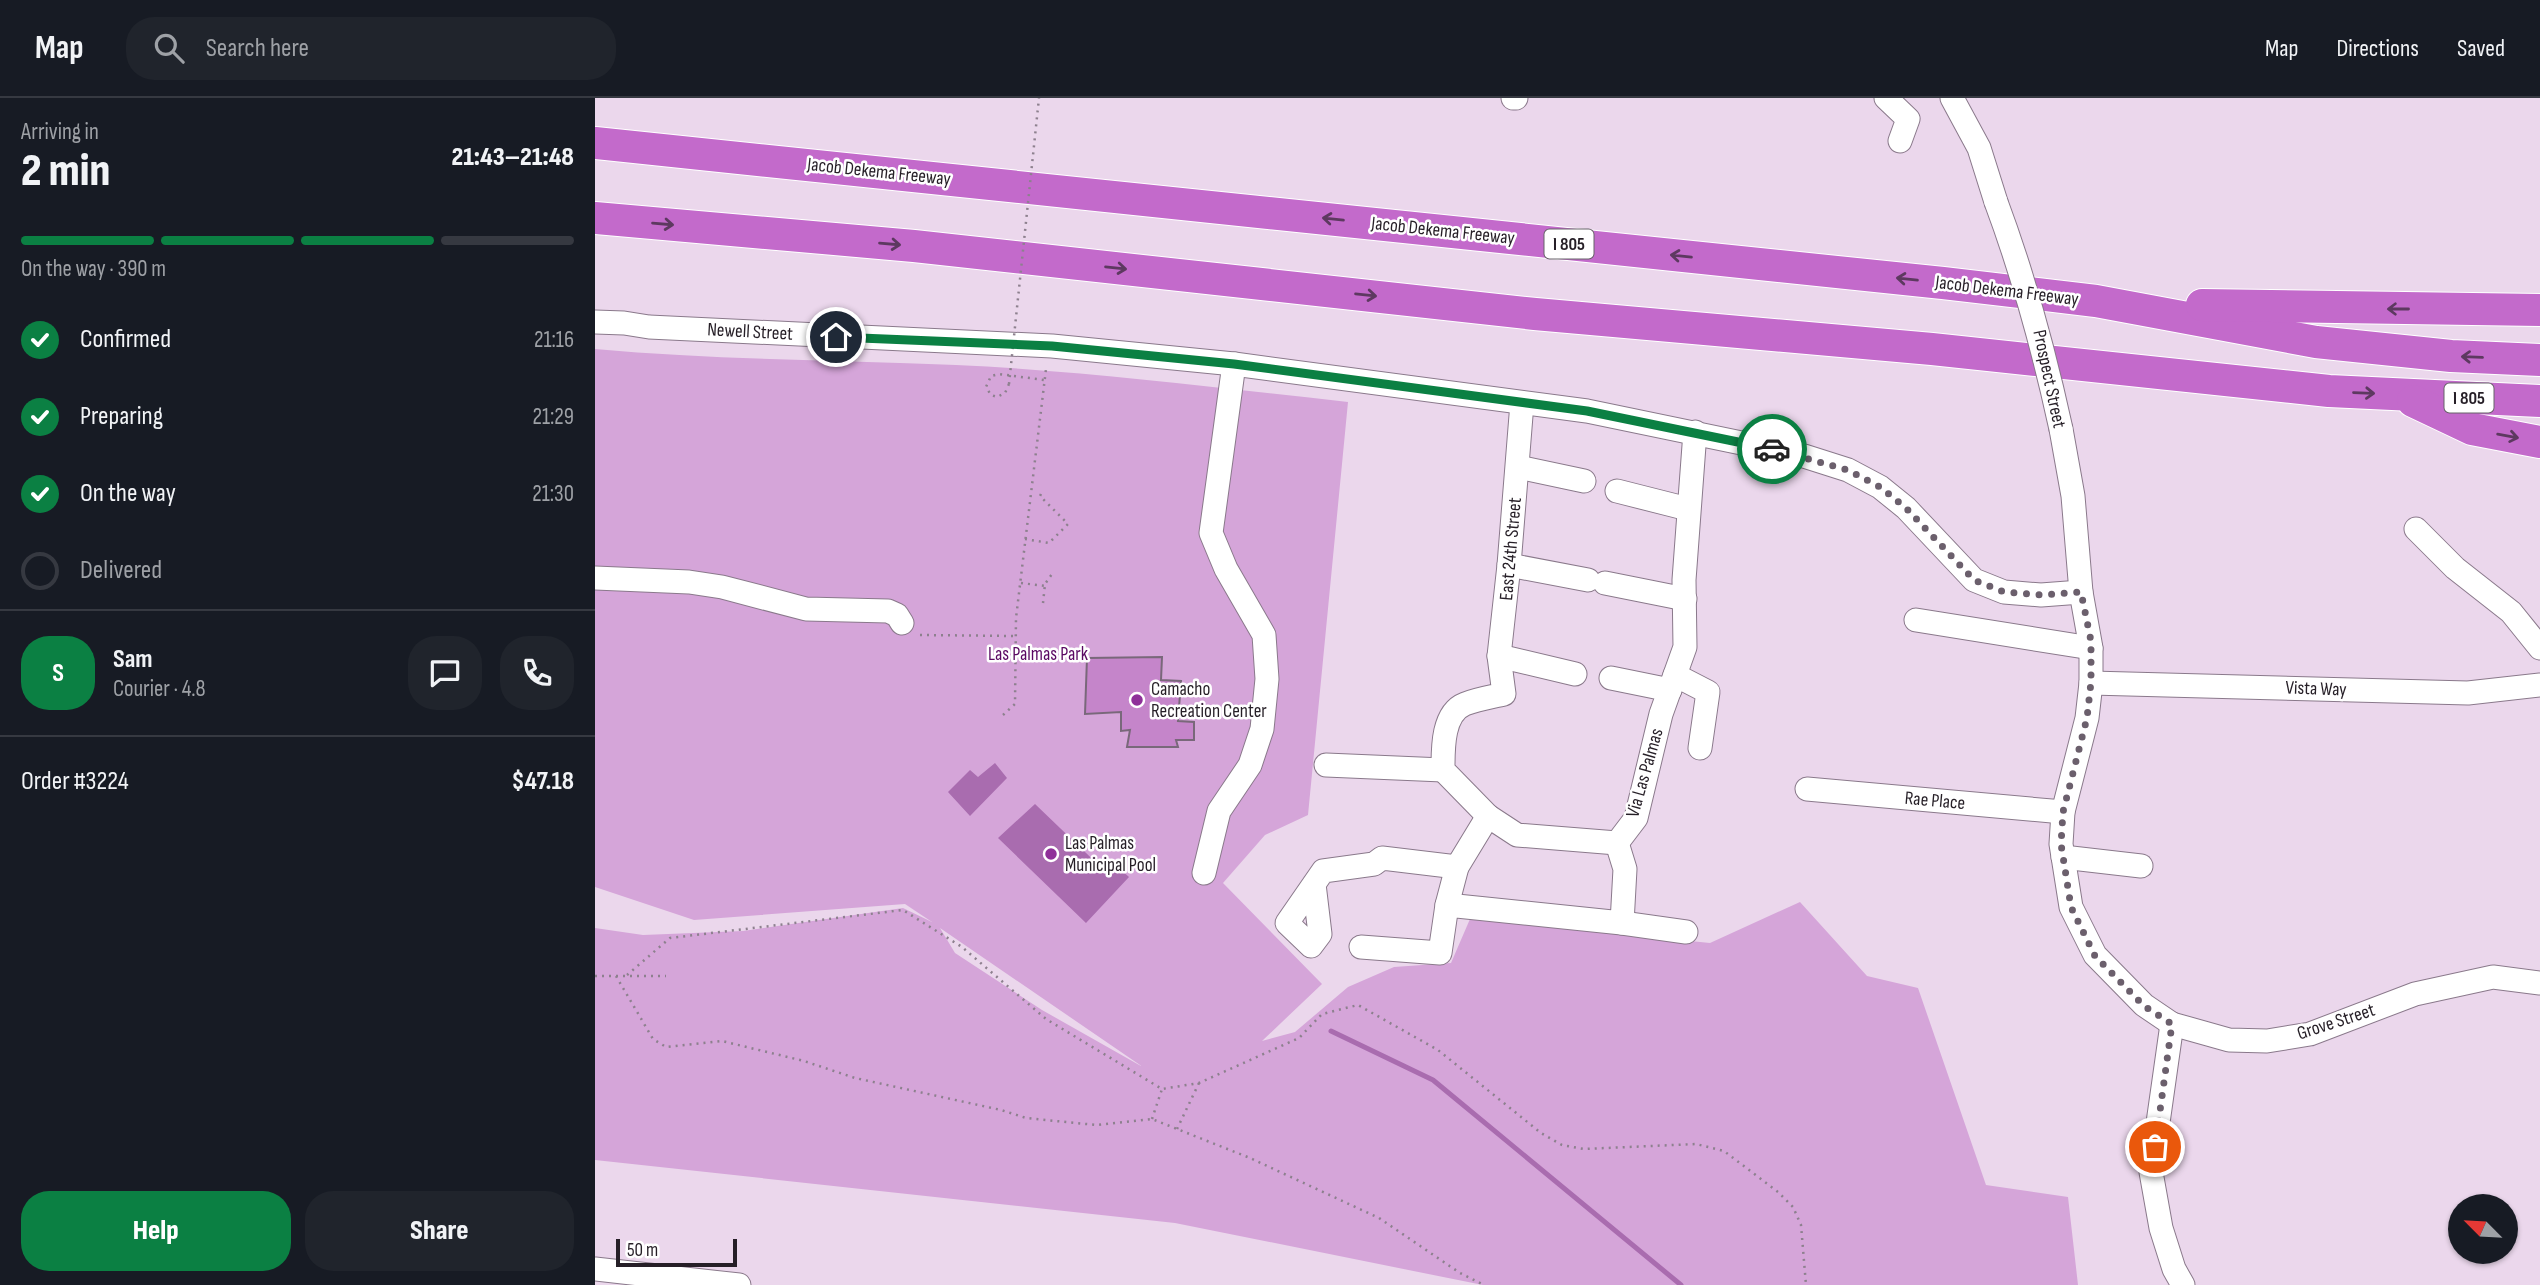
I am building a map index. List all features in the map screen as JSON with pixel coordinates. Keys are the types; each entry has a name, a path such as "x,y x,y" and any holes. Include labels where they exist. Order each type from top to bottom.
{"highway":[{"name":"Jacob Dekema Freeway","path":"595,143 1663,254 2096,302 2316,342 2451,356 2540,360"},
{"name":"I 805","path":"595,218 914,246 1521,312 1932,349 2329,391 2540,401"},
{"path":"2096,302 2311,309 2540,310"},
{"path":"2399,394 2472,429 2540,442"}],"street":[{"path":"1887,98 1908,119 1900,141"},
{"name":"Prospect Street","path":"1952,98 1979,148 2036,318 2073,496 2081,592"},
{"name":"Newell Street","path":"595,322 649,327 1052,346 1234,364 1587,411 1804,456 1848,470 1880,487 1906,508 1974,580 2004,592 2041,595 2081,592"},
{"name":"Newell Street","path":"595,337 625,334 649,327"},
{"path":"1204,873 1219,811 1250,765 1262,729 1267,679 1264,635 1226,569 1211,533 1234,364"},
{"name":"East 24th Street","path":"1443,770 1444,738 1454,713 1462,704 1504,694 1499,656 1522,403"},
{"name":"Via Las Palmas","path":"1617,843 1636,818 1647,764 1685,647 1688,509 1695,432"},
{"path":"1518,467 1584,481"},
{"path":"1617,491 1688,509"},
{"path":"2416,529 2455,568 2511,612 2540,648"},
{"path":"1509,565 1685,600"},
{"path":"595,578 709,584 793,607 888,611 897,615 911,629"},
{"name":"Grove Street","path":"2081,592 2091,648 2091,682 2087,718 2063,812 2063,857 2071,907 2095,956 2144,1006 2172,1024 2229,1040 2267,1041 2310,1034 2416,994 2493,977 2540,983"},
{"path":"1916,620 2091,648"},
{"path":"1499,656 1575,674"},
{"path":"1611,678 1672,683 1707,692 1700,748"},
{"name":"Vista Way","path":"2091,682 2468,693 2540,685"},
{"path":"1326,765 1443,770 1488,816 1517,835 1617,843 1625,869 1622,923"},
{"name":"Rae Place","path":"1807,789 2063,812"},
{"path":"1361,947 1440,953 1447,905 1457,867 1488,816"},
{"path":"2063,857 2141,866"},
{"path":"1314,884 1323,871 1374,864 1382,858 1457,867"},
{"path":"1447,905 1686,932"},
{"path":"2172,1024 2151,1172 2161,1228 2174,1269 2183,1285"},
{"path":"595,1269 739,1285"}],"path":[{"path":"1039,98 1009,384 1005,393 997,397 988,392 986,387 991,376 999,374 1044,380"},
{"path":"1003,715 1015,704 1015,636 1046,369"},
{"path":"1025,539 1049,542 1068,524 1041,496 1043,490"},
{"path":"1043,603 1045,586 1052,574"},
{"path":"1020,582 1045,586"},
{"path":"911,629 1015,636"},
{"path":"627,975 670,938 903,909 963,947 1046,1019 1162,1089 1199,1083 1299,1038 1322,1014 1358,1005 1438,1050 1541,1133 1562,1145 1584,1149 1696,1144 1724,1151 1793,1207 1801,1225 1805,1285"},
{"path":"596,975 666,976"},
{"path":"616,976 653,1039 666,1047 722,1041 855,1078 1026,1118 1096,1125 1152,1119 1250,1158 1379,1218 1460,1273 1484,1285"},
{"path":"1177,1129 1199,1083"},
{"path":"1152,1119 1162,1089"}],"green space":[{"name":"Las Palmas Park","path":"595,349 730,358 911,363 1054,371 1348,402 1308,815 1265,835 1223,883 1322,984 1262,1041 1295,1032 1348,987 1394,967 1451,963 1470,919 1710,943 1800,902 1867,976 1918,988 1986,1185 2068,1197 2078,1285 1483,1285 1175,1223 595,1160 595,928 643,935 743,931 903,908 932,922 905,904 694,920 595,887","holes":["940,928 1141,1066 1042,1010 955,953"]}],"shaded area":[{"path":"995,763 1007,778 970,816 948,792 970,770 978,777"},
{"name":"Las Palmas Municipal Pool","path":"1035,804 1110,876 1120,869 1129,877 1086,923 998,838"}],"building":[{"path":"1162,657 1161,680 1181,681 1178,721 1194,722 1194,740 1176,740 1178,747 1127,747 1130,730 1121,731 1121,712 1085,714 1087,658"}],"waterway":[{"path":"1331,1031 1433,1080 1681,1285"}],"way so far":[{"path":"1772,449 1848,470 1880,487 1906,508 1974,580 2004,592 2041,595 2081,592 2091,641 2091,682 2087,718 2063,812 2061,844 2071,907 2095,956 2144,1006 2172,1024 2155,1147"}],"place":[{"name":"Camacho Recreation Center","path":"1137,700"},
{"name":"Las Palmas Municipal Pool","path":"1051,854"}],"route":[{"path":"836,337 1052,346 1234,364 1587,411 1772,449"}]}
